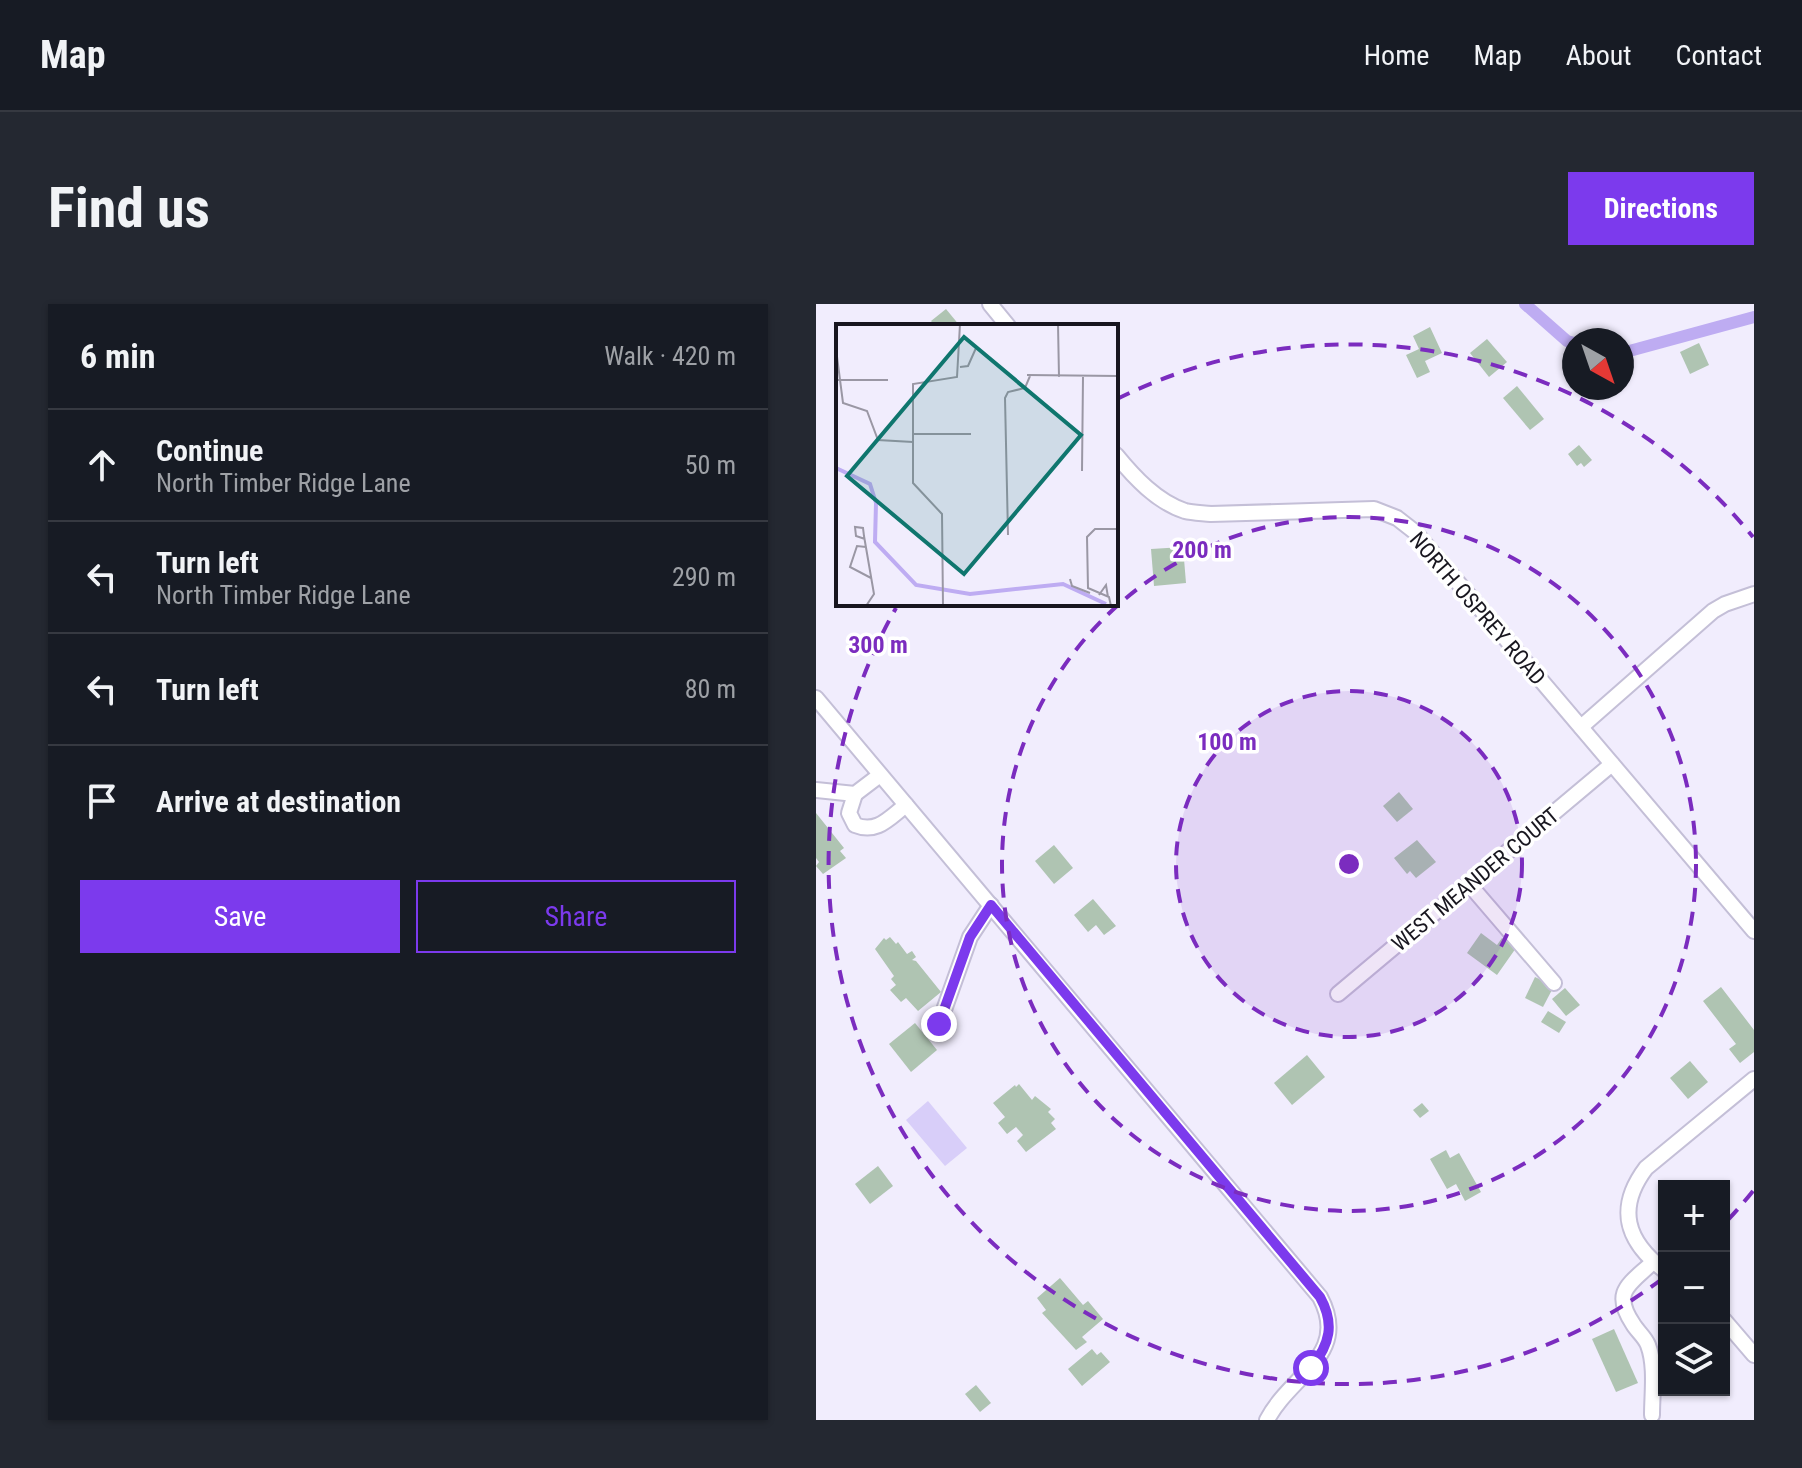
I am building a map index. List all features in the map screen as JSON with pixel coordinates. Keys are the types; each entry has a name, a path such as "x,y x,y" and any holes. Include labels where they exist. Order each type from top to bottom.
{"street":[{"path":"990,304 1006,324"},
{"name":"NORTH OSPREY ROAD","path":"1118,457 1148,489 1162,500 1186,511 1211,514 1365,508 1397,518 1415,532 1754,931"},
{"path":"1581,727 1713,611 1754,594"},
{"path":"816,698 1320,1297 1327,1310 1329,1338 1322,1354 1275,1405 1267,1420"},
{"name":"WEST MEANDER COURT","path":"1338,994 1612,764"},
{"path":"880,775 855,794 849,813 855,825 866,830 878,827 906,805"},
{"path":"816,790 855,794"},
{"path":"1469,884 1554,983"},
{"path":"939,1024 970,937 991,905"},
{"path":"1658,1265 1634,1237 1629,1222 1628,1203 1634,1184 1646,1168 1754,1079"},
{"path":"1652,1415 1653,1374 1647,1343 1625,1310 1622,1298 1626,1288 1658,1267"},
{"path":"1727,1324 1754,1355"}],"shaded area":[{"path":"928,1101 967,1148 945,1166 906,1120"}],"building":[{"path":"946,309 958,324 933,324 931,321"},
{"path":"1430,327 1442,353 1425,361 1430,372 1417,378 1406,355 1419,349 1413,336"},
{"path":"1487,339 1507,362 1489,377 1470,353"},
{"path":"1699,343 1709,365 1690,374 1680,352"},
{"path":"1517,386 1544,419 1530,430 1503,398"},
{"path":"1579,445 1592,460 1584,467 1581,463 1577,466 1568,454"},
{"path":"1183,547 1186,583 1154,586 1151,549"},
{"path":"1399,792 1413,809 1397,822 1383,806"},
{"path":"816,813 844,848 840,851 846,858 823,874 816,866 819,862 816,858"},
{"path":"1417,840 1436,862 1416,878 1410,871 1407,874 1394,858"},
{"path":"1054,845 1073,868 1054,884 1035,861"},
{"path":"1093,899 1116,926 1104,935 1096,925 1088,932 1074,915"},
{"path":"1481,933 1497,945 1502,938 1516,948 1497,975 1467,953"},
{"path":"890,937 907,954 912,951 916,957 912,960 941,992 918,1011 906,998 901,1002 890,990 896,985 891,979 894,976 875,949 884,938"},
{"path":"1535,977 1554,986 1543,1007 1525,998"},
{"path":"1721,987 1754,1030 1754,1052 1740,1063 1729,1049 1736,1044 1703,1001"},
{"path":"1565,988 1580,1005 1566,1016 1552,999"},
{"path":"1548,1011 1566,1022 1559,1033 1541,1022"},
{"path":"915,1023 937,1050 911,1072 889,1044"},
{"path":"1307,1055 1325,1077 1292,1105 1274,1083"},
{"path":"1690,1061 1708,1082 1688,1099 1670,1078"},
{"path":"1019,1084 1032,1100 1035,1096 1051,1109 1048,1112 1055,1119 1051,1123 1056,1129 1026,1152 1017,1141 1023,1135 1016,1127 1007,1134 998,1123 1005,1117 993,1103"},
{"path":"1422,1103 1429,1111 1420,1118 1413,1110"},
{"path":"1446,1150 1450,1158 1459,1153 1481,1192 1465,1201 1456,1184 1447,1189 1430,1159"},
{"path":"878,1166 893,1186 870,1204 855,1184"},
{"path":"1060,1278 1083,1305 1088,1301 1103,1319 1082,1337 1087,1342 1076,1350 1042,1313 1046,1310 1037,1298"},
{"path":"1614,1329 1638,1383 1616,1392 1592,1339"},
{"path":"1092,1349 1097,1355 1101,1352 1110,1362 1082,1386 1068,1369"},
{"path":"976,1385 991,1403 980,1412 965,1394"}],"waterway":[{"path":"1525,304 1562,337"},
{"path":"1634,350 1754,317"}],"route":[{"path":"939,1024 970,937 991,905 1320,1297 1327,1310 1329,1338 1311,1368"}]}
